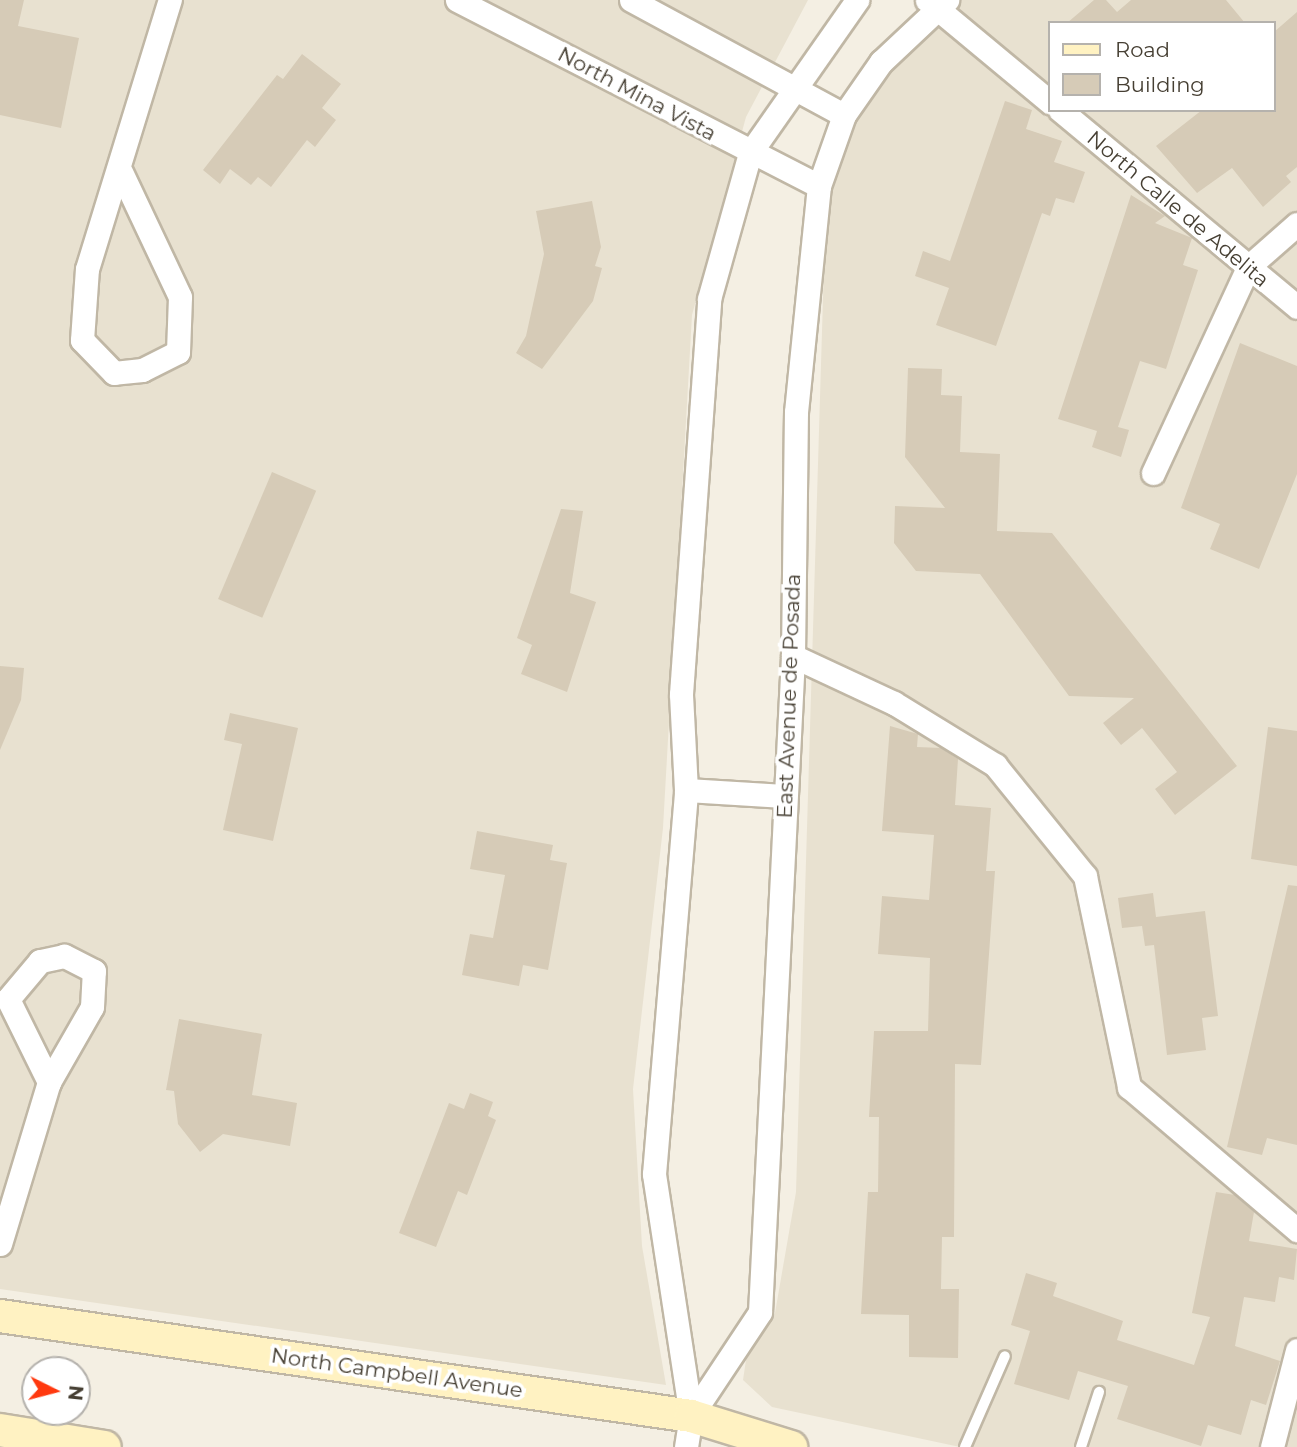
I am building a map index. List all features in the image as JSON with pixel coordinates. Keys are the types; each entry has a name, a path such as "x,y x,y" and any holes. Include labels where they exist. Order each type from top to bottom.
{"main road":[{"name":"North Campbell Avenue","path":"0,1315 691,1416 790,1447"},
{"path":"0,1430 105,1447"}],"street":[{"path":"121,172 180,297 178,352 142,370 114,373 82,340 87,269 121,172 170,0"},
{"name":"North Mina Vista","path":"457,0 750,153 819,186"},
{"path":"631,0 844,115"},
{"name":"East Avenue de Posada","path":"686,1447 691,1416 654,1174 686,790 681,694 709,299 750,153 857,0"},
{"path":"937,2 1048,100"},
{"name":"East Avenue de Posada","path":"691,1416 760,1312 793,656 796,412 819,186 844,115 881,62 937,2"},
{"name":"North Calle de Adelita","path":"1062,112 1297,307"},
{"path":"1153,473 1248,267 1297,224"},
{"path":"793,656 894,703 995,765 1085,876 1129,1087 1297,1230"},
{"path":"686,790 785,796"},
{"path":"0,1244 48,1082 92,1007 94,971 64,956 40,961 8,999 48,1082"},
{"path":"1272,1447 1297,1350"}],"lane":[{"path":"965,1447 1005,1356"},
{"path":"1081,1447 1099,1392"}],"shaded area":[{"path":"0,0 808,0 746,117 692,315 663,828 633,1089 642,1246 666,1385 0,1289"},
{"path":"961,0 1297,0 1297,1447 960,1447 772,1407 743,1380 746,1360 775,1313 796,1192 826,199 844,140 892,60"}],"building":[{"path":"0,0 24,0 18,26 79,38 61,128 0,115"},
{"path":"1094,0 1106,0 1117,12 1131,0 1226,0 1243,21 1069,21"},
{"path":"1297,12 1297,167 1286,176 1291,182 1263,207 1232,168 1197,193 1156,146 1199,112 1276,112 1276,30"},
{"path":"302,54 341,84 322,108 336,120 315,147 307,140 271,187 258,177 251,185 230,169 220,184 203,170 277,75 283,79"},
{"path":"1005,101 1032,110 1026,129 1062,141 1054,162 1085,172 1074,203 1056,198 1050,216 1042,213 996,346 936,325 949,288 915,276 923,251 950,261"},
{"path":"1131,195 1165,216 1155,223 1192,238 1183,265 1198,270 1166,369 1140,361 1118,427 1129,430 1121,457 1092,447 1097,431 1058,419"},
{"path":"592,201 601,247 595,266 602,268 593,301 542,369 516,353 526,336 544,254 536,211"},
{"path":"1240,343 1297,366 1297,474 1259,569 1210,549 1220,524 1181,508"},
{"path":"908,368 942,369 941,395 962,396 960,452 1000,454 997,531 1052,533 1237,766 1175,815 1155,789 1177,772 1142,728 1121,745 1103,723 1134,698 1069,696 980,574 916,571 894,543 895,506 945,508 905,457"},
{"path":"272,472 316,491 262,618 218,599"},
{"path":"561,509 583,511 570,593 596,602 567,692 521,674 532,645 517,638"},
{"path":"0,666 24,668 21,700 0,750"},
{"path":"230,713 298,728 273,841 223,830 242,744 224,740"},
{"path":"890,726 918,734 917,747 941,748 958,759 955,805 991,808 986,871 995,871 981,1065 955,1064 954,1237 942,1237 941,1289 959,1289 958,1358 909,1357 909,1315 861,1314 868,1192 878,1192 879,1117 869,1117 874,1031 928,1031 930,958 878,954 882,896 929,900 934,835 882,831"},
{"path":"1268,727 1297,731 1297,866 1251,859"},
{"path":"477,831 553,845 550,860 567,863 548,970 523,965 519,986 462,975 470,934 493,938 505,875 470,869"},
{"path":"1288,885 1297,886 1297,1145 1267,1138 1262,1155 1227,1147"},
{"path":"1153,893 1156,917 1205,911 1218,1016 1202,1018 1206,1050 1167,1055 1154,945 1145,946 1142,926 1122,928 1118,898"},
{"path":"179,1019 262,1034 252,1095 297,1103 290,1146 223,1134 200,1152 178,1124 174,1091 166,1090"},
{"path":"470,1093 493,1102 488,1116 496,1120 467,1195 458,1191 436,1247 399,1233 449,1103 464,1109"},
{"path":"1216,1192 1235,1195 1254,1212 1249,1241 1297,1249 1294,1280 1279,1277 1275,1302 1244,1297 1235,1346 1280,1361 1266,1405 1251,1400 1241,1435 1208,1425 1201,1446 1117,1419 1128,1386 1078,1371 1069,1400 1014,1384 1030,1331 1011,1325 1026,1273 1057,1283 1053,1296 1123,1321 1117,1340 1194,1365 1210,1317 1192,1313"}]}
